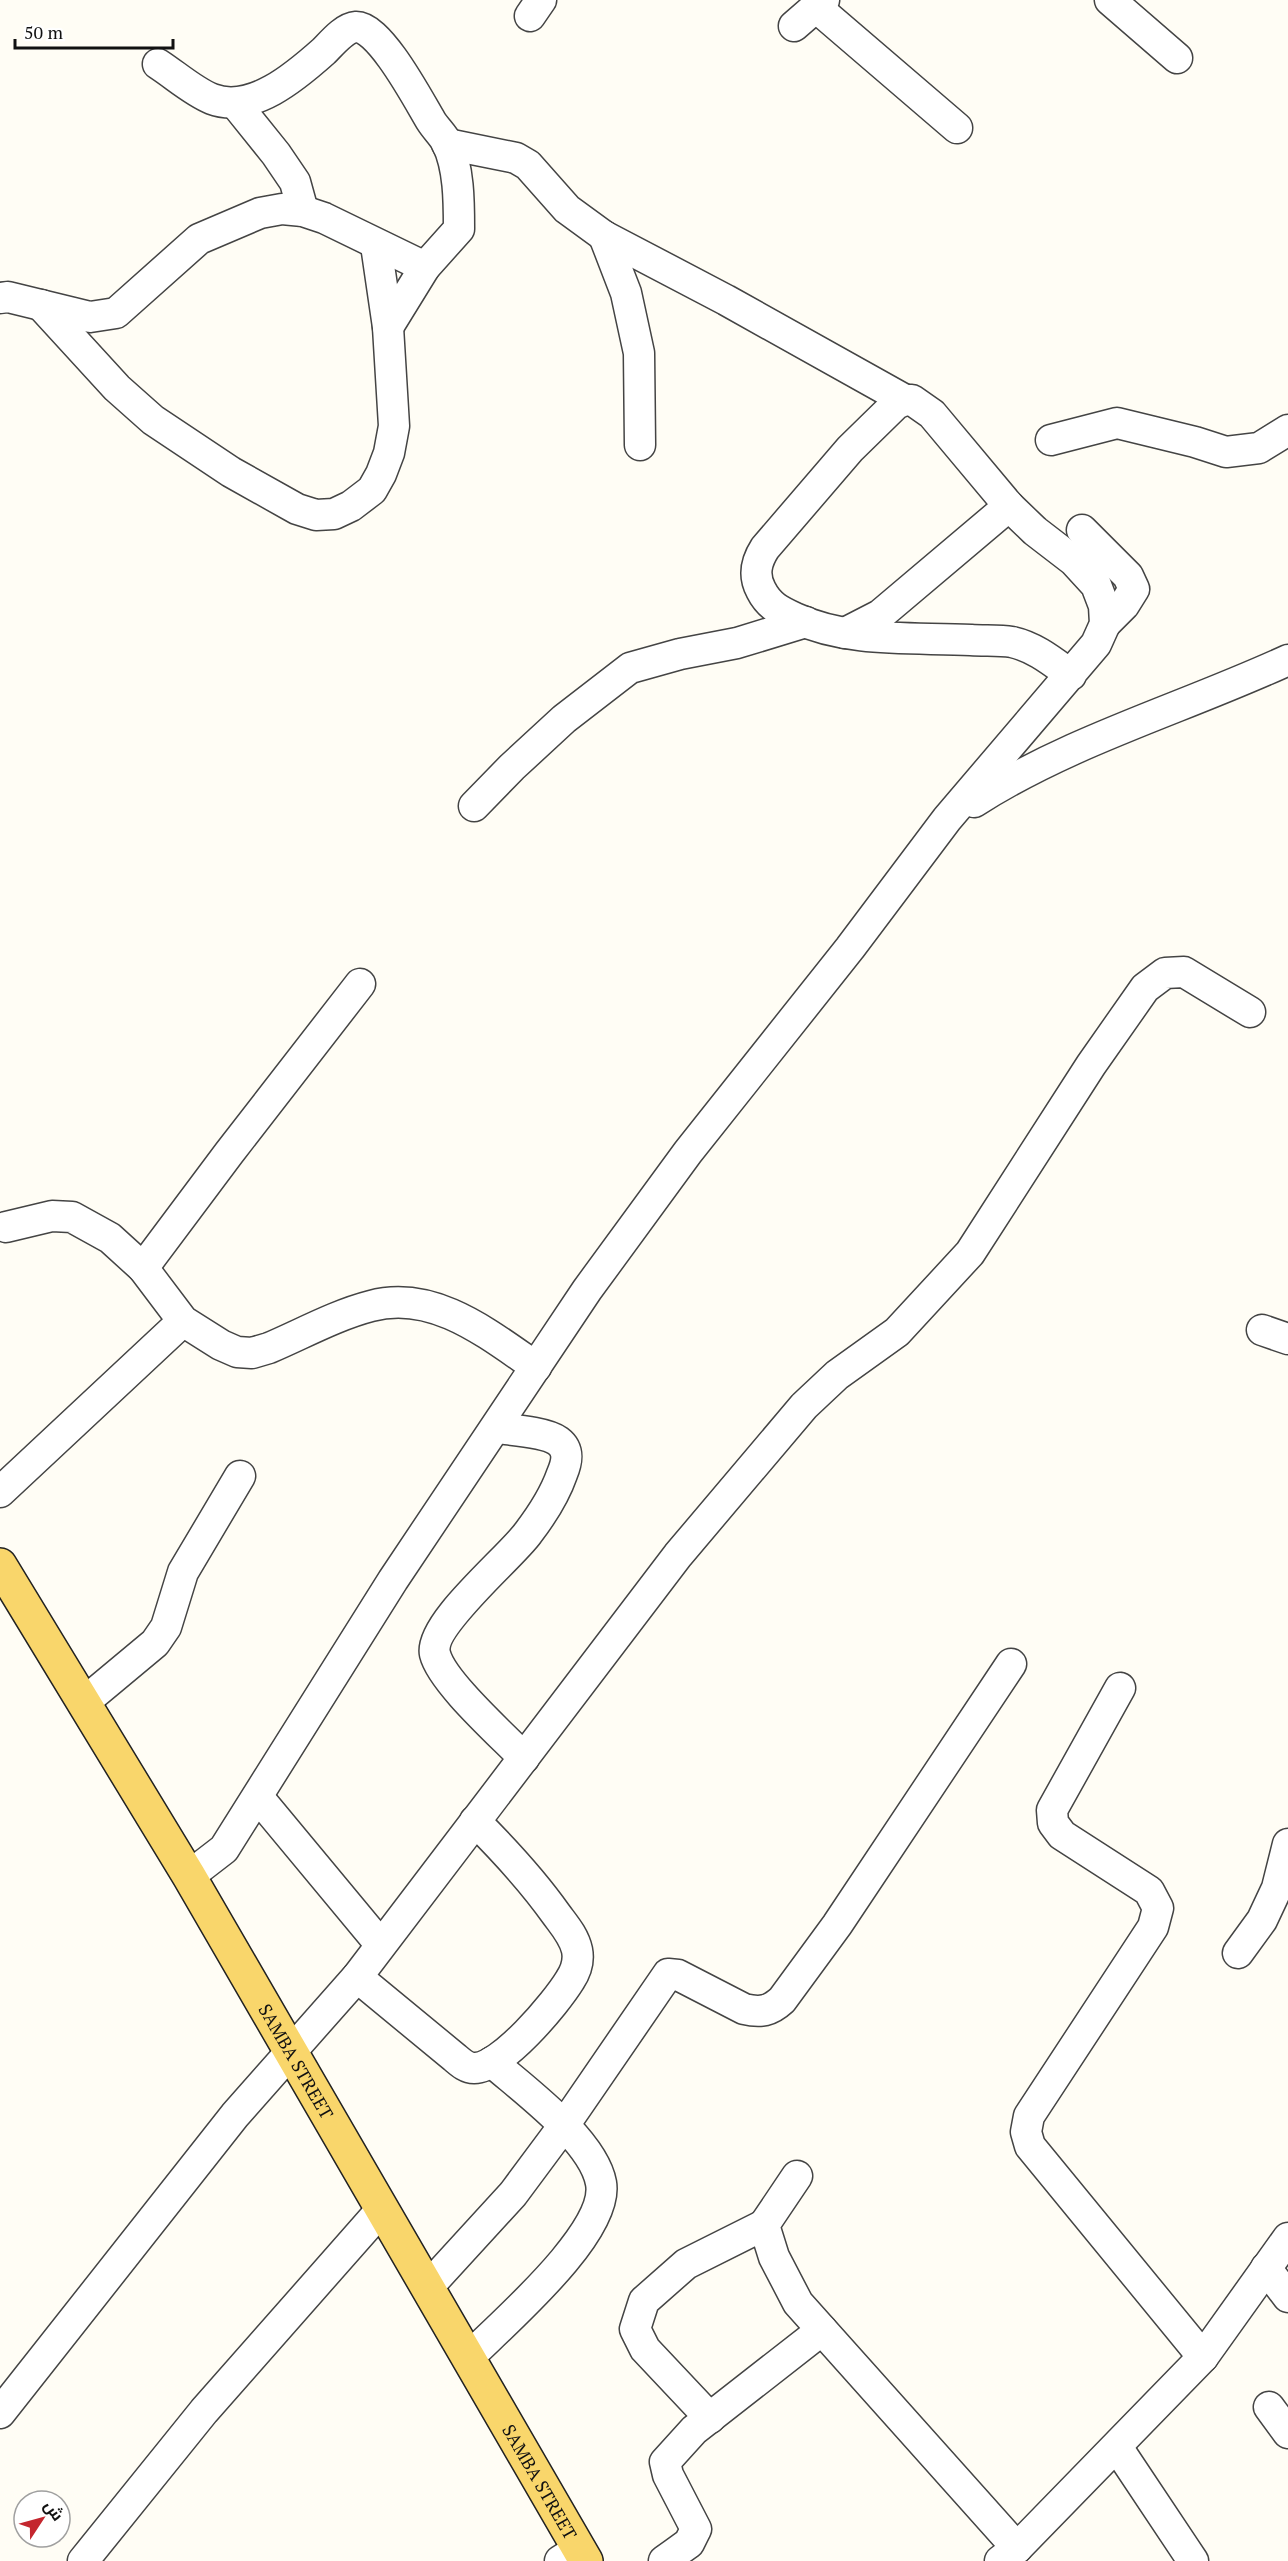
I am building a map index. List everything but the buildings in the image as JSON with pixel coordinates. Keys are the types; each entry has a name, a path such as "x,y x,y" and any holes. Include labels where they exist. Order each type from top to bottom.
{"main road":[{"name":"SAMBA STREET","path":"1,1569 189,1876 291,2051 468,2358 575,2557"}],"street":[{"path":"1110,0 1177,58"},
{"path":"811,11 957,128"},
{"path":"158,64 211,99 235,103 253,98 284,82 313,61 345,32 357,27 369,31 402,71 432,124 447,144 458,188 459,229 425,267 388,327"},
{"path":"235,103 295,182 303,210"},
{"path":"447,144 516,158 528,165 567,208 604,236 726,300 904,400 919,403 932,414 1009,506 1035,531 1074,561 1096,585 1104,606 1105,624"},
{"path":"0,298 8,297 90,317 117,313 199,239 260,213 282,209 303,210 324,218 425,267"},
{"path":"604,236 626,293 639,353 640,445"},
{"path":"41,305 117,388 153,420 231,472 297,509 316,515 334,514 351,506 372,490 389,453 393,426 388,327 376,245"},
{"path":"904,400 896,404 850,449 758,559 757,583 764,596 773,607 806,622 845,633 900,639 1012,642 1042,654 1071,675"},
{"path":"1050,440 1117,423 1226,452 1259,448 1288,430"},
{"path":"845,633 880,615 1009,506"},
{"path":"189,1876 224,1849 393,1580 587,1290 688,1152 850,948 947,819 1071,675 1096,644 1105,624 1124,605 1134,589 1128,576 1082,530"},
{"path":"474,806 564,719 630,668 680,654 737,643 806,622"},
{"path":"947,819 1024,772 1080,746 1238,683 1288,660"},
{"path":"0,2413 235,2115 357,1977 678,1555 804,1406 837,1375 897,1332 970,1253 1091,1065 1145,988 1165,973 1184,972 1250,1012"},
{"path":"143,1268 360,984"},
{"path":"6,1227 52,1216 72,1217 110,1239 143,1268 183,1321 221,1345 237,1352 252,1353 269,1348 371,1306 399,1302 424,1304 453,1315 536,1367"},
{"path":"0,1492 183,1321"},
{"path":"496,1428 547,1436 558,1440 565,1448 568,1458 558,1486 528,1534 448,1620 436,1637 435,1652 442,1669 524,1758"},
{"path":"83,1702 155,1643 166,1627 183,1572 240,1476"},
{"path":"427,2288 513,2194 565,2124 668,1974 678,1975 744,2009 755,2012 774,2007 782,2000 837,1925 1011,1664"},
{"path":"1120,1688 1052,1810 1053,1823 1062,1835 1149,1892 1158,1908 1153,1927 1029,2116 1026,2132 1030,2146 1203,2357"},
{"path":"258,1797 380,1944"},
{"path":"357,1977 466,2066 480,2067 492,2062 517,2043 551,2006 571,1979 578,1964 573,1937 536,1886 475,1821"},
{"path":"1238,1953 1282,1892 1288,1844"},
{"path":"468,2358 545,2282 591,2225 602,2199 601,2182 593,2163 565,2124 492,2062"},
{"path":"710,2418 645,2349 634,2329 644,2301 686,2264 764,2225 797,2176"},
{"path":"83,2561 211,2402 381,2209"},
{"path":"764,2225 774,2258 798,2303 1009,2554 1117,2447 1203,2357 1288,2238"},
{"path":"1266,2268 1288,2297"},
{"path":"664,2561 688,2543 696,2529 668,2475 666,2462 694,2430 822,2330"},
{"path":"1269,2408 1288,2433"},
{"path":"1117,2447 1193,2561"}]}
